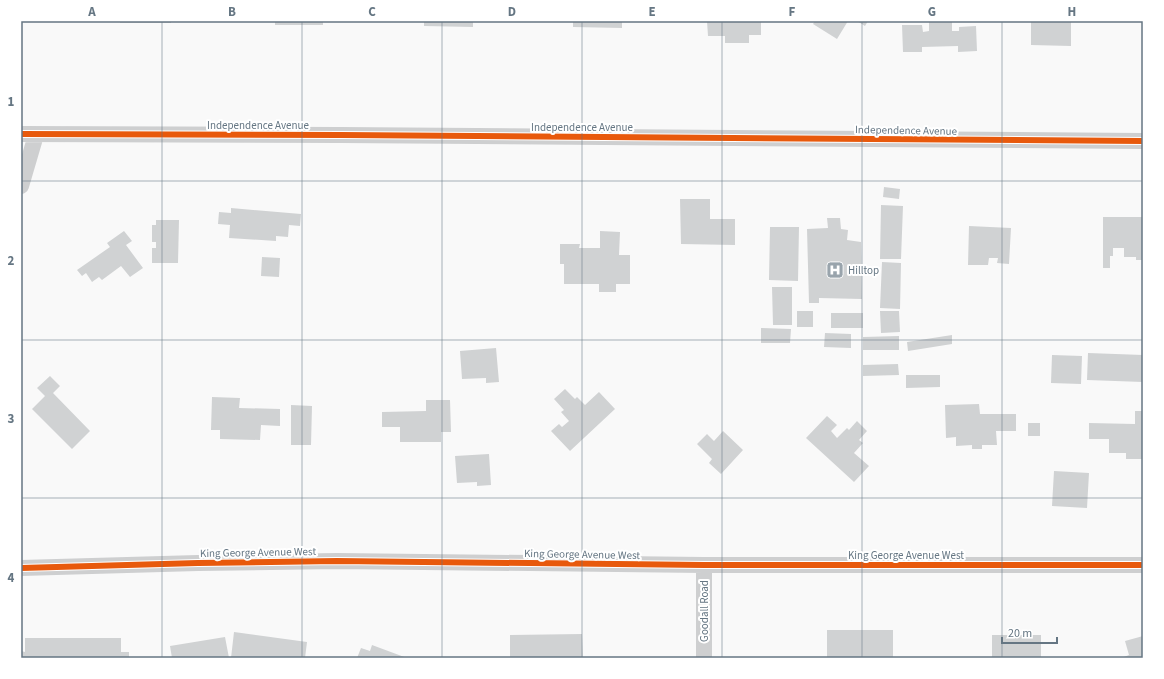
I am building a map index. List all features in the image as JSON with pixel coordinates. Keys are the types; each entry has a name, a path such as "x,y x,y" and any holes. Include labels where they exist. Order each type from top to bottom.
{"street":[{"name":"Independence Avenue","path":"29,135 349,135 1143,142"},
{"path":"21,186 29,135"},
{"name":"King George Avenue West","path":"21,568 337,561 704,565 1143,565"},
{"name":"Goodall Road","path":"704,565 704,658"}],"building":[{"path":"120,21 171,21 171,23 120,23"},
{"path":"275,21 323,21 323,25 275,25"},
{"path":"424,21 473,21 473,27 424,26"},
{"path":"573,21 622,21 622,28 573,27"},
{"path":"707,21 761,21 761,35 749,35 749,43 725,43 725,36 708,36"},
{"path":"815,21 848,21 837,39 813,24"},
{"path":"857,21 868,21 865,26"},
{"path":"929,21 952,21 952,31 959,31 959,27 976,26 977,51 958,52 958,46 922,47 922,52 903,52 902,25 922,25 923,32 929,31"},
{"path":"1031,21 1071,21 1071,46 1031,45"},
{"path":"884,187 900,189 899,199 883,197"},
{"path":"680,199 710,199 710,219 735,219 735,245 681,244"},
{"path":"881,205 903,206 901,259 880,259"},
{"path":"231,208 301,214 300,226 289,225 288,237 276,236 276,241 229,238 230,225 218,224 219,212 231,213"},
{"path":"1103,217 1143,217 1143,260 1136,260 1136,257 1124,257 1124,248 1113,248 1113,256 1110,256 1110,268 1103,268"},
{"name":"Hilltop","path":"827,218 840,218 841,229 848,230 847,240 861,242 862,299 819,298 819,303 809,303 807,229 828,228"},
{"path":"156,220 179,220 178,263 152,263 152,248 156,248 156,242 152,242 152,225 156,225"},
{"path":"969,226 1011,228 1009,264 997,263 998,258 989,258 988,265 968,265"},
{"path":"770,227 799,227 798,281 769,280"},
{"path":"124,231 132,241 126,245 143,268 130,277 121,266 102,280 99,277 92,282 86,273 82,276 77,270 110,247 107,243"},
{"path":"600,231 620,232 619,255 630,255 630,284 616,284 616,292 599,292 599,284 564,284 564,264 560,264 560,244 580,244 579,248 600,248"},
{"path":"262,257 280,258 279,277 261,276"},
{"path":"882,262 901,263 900,309 880,308"},
{"path":"772,287 792,287 792,325 773,325"},
{"path":"797,311 813,311 813,327 797,327"},
{"path":"880,311 899,311 900,332 881,333"},
{"path":"831,313 863,313 863,328 831,328"},
{"path":"761,328 791,329 790,343 761,343"},
{"path":"825,333 851,334 851,348 824,347"},
{"path":"952,335 952,344 908,351 907,342"},
{"path":"899,336 899,350 863,350 863,337"},
{"path":"496,348 499,382 486,383 486,378 462,379 460,351"},
{"path":"1088,353 1143,355 1143,382 1087,380"},
{"path":"1052,355 1082,356 1081,384 1051,383"},
{"path":"898,364 899,375 863,376 863,365"},
{"path":"906,375 940,375 940,387 906,388"},
{"path":"50,376 60,386 53,393 90,431 72,449 32,409 45,396 37,388"},
{"path":"565,389 575,399 577,397 585,405 599,392 615,409 570,451 551,431 559,424 562,427 569,421 561,412 564,410 554,399"},
{"path":"212,397 240,398 239,408 280,409 280,426 261,425 260,440 220,439 220,430 211,430"},
{"path":"426,400 450,400 451,432 441,432 441,442 400,442 400,427 382,427 382,412 426,411"},
{"path":"979,404 980,414 1016,414 1016,431 996,431 997,445 982,445 982,449 972,449 972,445 956,446 956,437 946,438 945,405"},
{"path":"291,405 312,406 311,445 291,445"},
{"path":"1135,411 1143,411 1143,459 1126,459 1126,453 1109,453 1109,439 1089,439 1089,423 1135,424"},
{"path":"827,416 837,425 831,431 837,438 847,428 849,430 857,421 867,431 859,440 863,443 854,453 869,466 854,482 806,438"},
{"path":"1028,423 1040,423 1040,436 1028,436"},
{"path":"723,431 743,450 721,474 709,463 712,459 697,444 707,434 714,441"},
{"path":"489,454 491,485 477,486 477,482 457,483 455,456"},
{"path":"1054,471 1089,473 1087,508 1052,506"},
{"path":"827,630 893,630 893,658 827,658"},
{"path":"234,632 307,642 305,658 231,658"},
{"path":"582,634 583,658 510,658 510,635"},
{"path":"992,635 1041,635 1041,658 992,658"},
{"path":"1143,636 1143,658 1121,658 1129,655 1125,641"},
{"path":"225,637 229,658 172,658 170,646"},
{"path":"25,638 121,638 121,652 129,652 129,658 21,658 21,651 25,652"},
{"path":"372,645 407,658 357,658 361,648 370,651"}],"cycle path":[{"path":"21,134 1143,141"},
{"path":"21,568 337,561 704,565 1143,565"}],"place":[{"name":"Hilltop","path":"835,270"}]}
